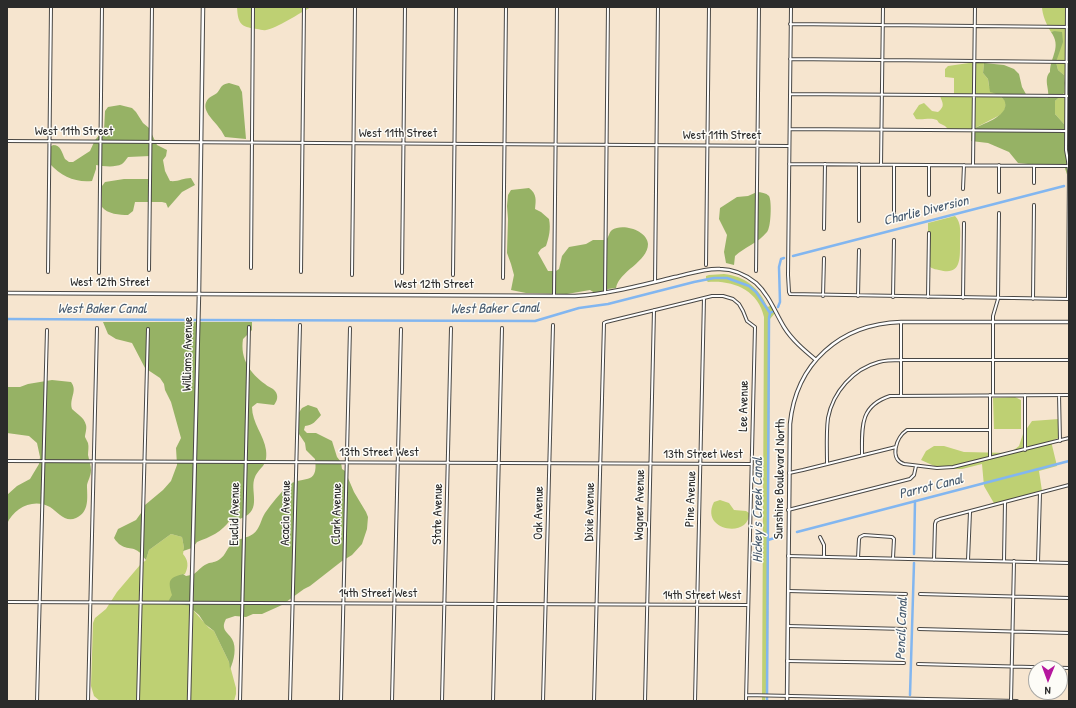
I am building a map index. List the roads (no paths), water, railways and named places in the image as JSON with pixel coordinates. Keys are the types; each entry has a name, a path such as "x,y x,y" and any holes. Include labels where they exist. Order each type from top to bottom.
{"street":[{"path":"48,272 51,7"},
{"path":"99,273 102,7"},
{"path":"149,270 152,7"},
{"name":"Williams Avenue","path":"189,701 199,293 203,7"},
{"path":"250,268 253,7"},
{"path":"301,272 304,7"},
{"path":"352,275 355,7"},
{"path":"402,273 405,7"},
{"path":"453,275 456,7"},
{"path":"503,278 506,7"},
{"path":"554,296 557,7"},
{"path":"605,293 608,7"},
{"path":"655,282 658,7"},
{"path":"706,265 709,7"},
{"path":"756,271 759,7"},
{"path":"791,7 788,292 790,294 823,296 1068,299 1069,161 1066,153 1068,96 1067,7"},
{"path":"881,164 883,7"},
{"path":"973,165 974,7"},
{"path":"790,24 1068,26"},
{"path":"790,59 1068,62"},
{"path":"790,94 1068,96"},
{"path":"790,129 1066,131"},
{"name":"West 11th Street","path":"7,141 202,141 789,146"},
{"path":"789,164 1068,166"},
{"path":"824,229 825,164"},
{"path":"859,164 859,221"},
{"path":"894,165 894,221"},
{"path":"929,165 929,195"},
{"path":"963,190 964,165"},
{"path":"999,165 999,192"},
{"path":"1034,166 1034,183"},
{"path":"1033,299 1034,205"},
{"path":"990,458 993,313 998,298 999,213"},
{"path":"963,298 964,223"},
{"path":"928,297 929,233"},
{"path":"893,297 894,240"},
{"path":"858,296 859,250"},
{"path":"823,296 824,258"},
{"name":"West 12th Street","path":"7,293 554,296 605,293 716,269 729,270 744,275 752,280 762,290 788,332 800,346 816,360"},
{"name":"Lee Avenue","path":"704,298 723,296 733,299 741,307 747,321 755,327 746,701"},
{"path":"654,310 704,298"},
{"name":"Pine Avenue","path":"695,701 704,298"},
{"name":"Dixie Avenue","path":"594,701 604,323 654,310"},
{"name":"Wagner Avenue","path":"644,701 654,310"},
{"path":"901,322 901,395"},
{"name":"Sunshine Boulevard North","path":"787,701 789,431 792,408 799,386 816,360 836,341 856,330 877,324 901,322 1069,322"},
{"name":"Acacia Avenue","path":"290,701 300,325"},
{"name":"Oak Avenue","path":"543,701 553,325"},
{"name":"Euclid Avenue","path":"240,701 249,327"},
{"path":"88,701 97,328"},
{"path":"138,701 148,328"},
{"name":"Clark Avenue","path":"341,701 350,328"},
{"name":"State Avenue","path":"442,701 452,328"},
{"path":"493,701 502,328"},
{"path":"392,701 401,329"},
{"path":"37,701 47,330"},
{"path":"827,464 828,417 833,401 840,390 852,377 868,366 882,361 900,360 1069,360"},
{"path":"862,455 862,427 867,412 875,403 893,395 1069,395"},
{"path":"1025,395 1025,450"},
{"path":"1059,395 1060,441"},
{"path":"990,430 905,431 899,436 897,441 896,447 898,461 904,464 916,466 937,468 953,467 1069,438"},
{"path":"789,473 896,447"},
{"name":"13th Street West","path":"7,461 752,464"},
{"path":"788,510 910,479 914,475 916,466"},
{"path":"934,560 936,521 1069,485"},
{"path":"1038,562 1040,493"},
{"path":"1004,561 1005,502"},
{"path":"968,560 970,511"},
{"path":"858,558 859,539 862,535 864,535 892,537 894,539 893,558"},
{"path":"820,537 824,545 824,557"},
{"path":"788,556 1069,563"},
{"path":"1011,701 1014,561"},
{"path":"788,591 906,594"},
{"path":"920,594 1069,598"},
{"name":"14th Street West","path":"7,602 748,605"},
{"path":"788,626 905,629"},
{"path":"919,629 1069,633"},
{"path":"787,661 904,663"},
{"path":"918,664 1069,668"},
{"path":"746,695 1017,701"}],"waterway":[{"name":"Charlie Diversion","path":"793,256 1064,186"},
{"name":"Charlie Diversion","path":"778,307 780,302 779,267 781,259 784,258"},
{"name":"West Baker Canal","path":"201,320 535,321 579,308 608,304 714,278 727,278 749,286 756,292 770,313"},
{"name":"Hickey's Creek Canal","path":"767,701 769,318 770,313 772,312"},
{"name":"West Baker Canal","path":"7,319 197,320"},
{"name":"Parrot Canal","path":"797,532 1069,461"},
{"name":"Pencil Canal","path":"914,554 915,501"},
{"name":"Parrot Canal","path":"768,540 781,536"},
{"name":"Pencil Canal","path":"910,695 914,563"}]}
